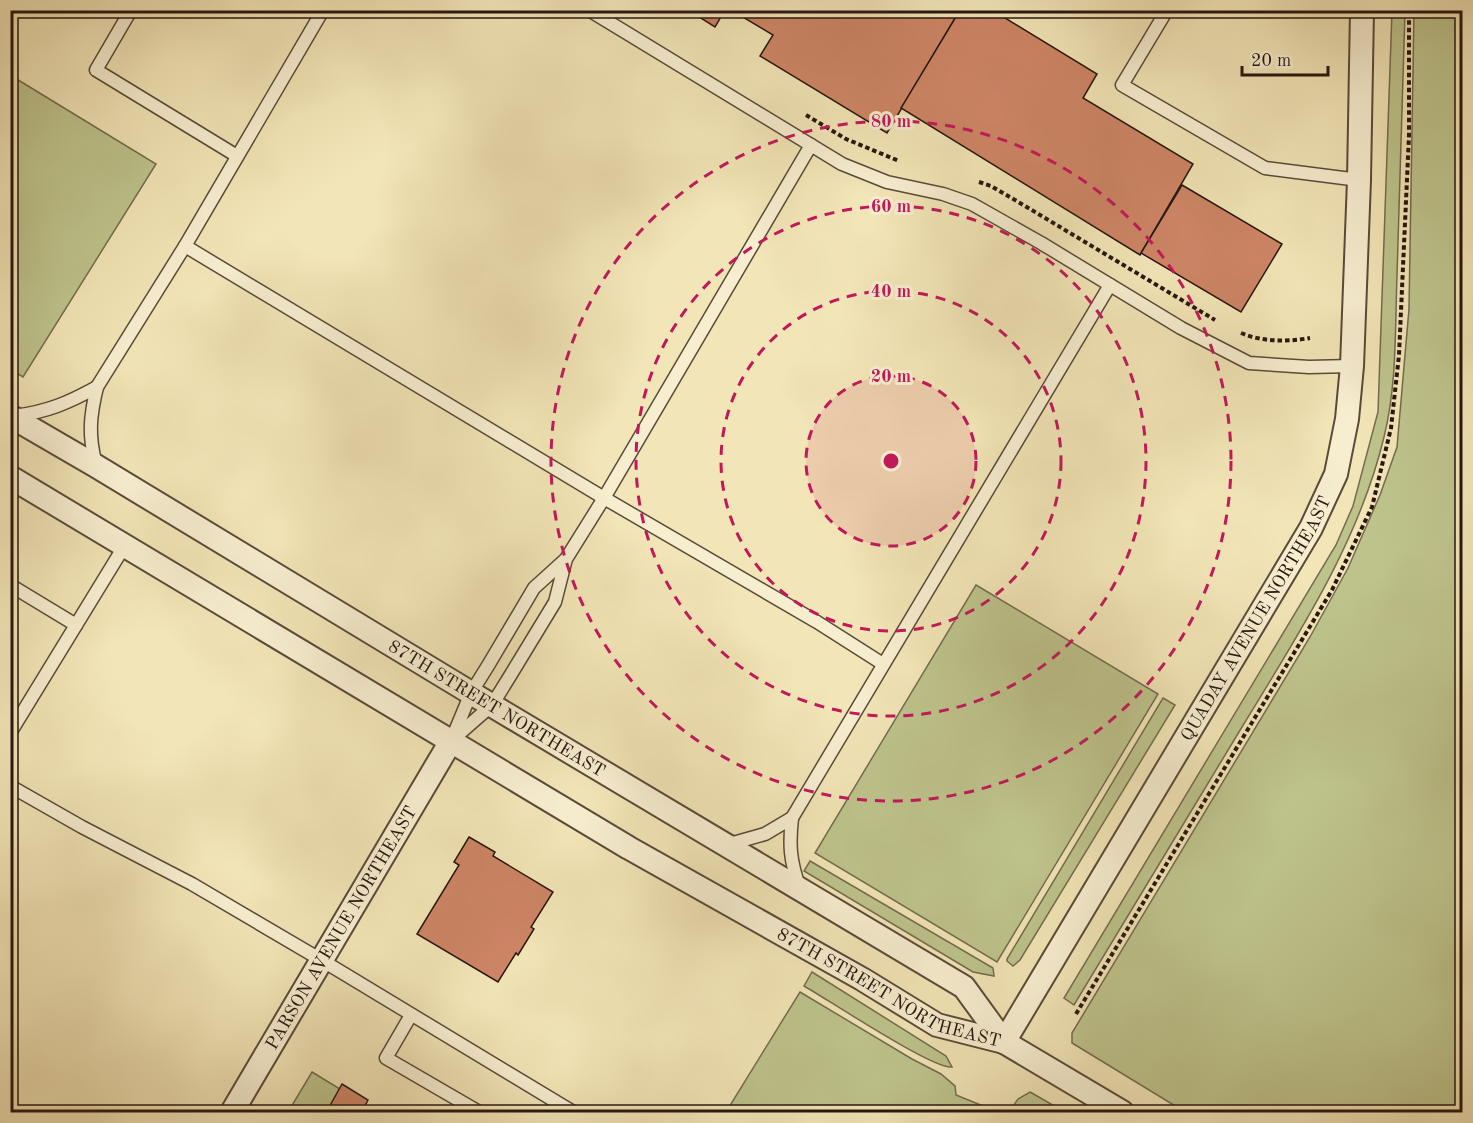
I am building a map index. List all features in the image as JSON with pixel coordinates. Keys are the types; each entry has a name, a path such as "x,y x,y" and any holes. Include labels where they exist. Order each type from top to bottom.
{"street":[{"name":"QUADAY AVENUE NORTHEAST","path":"1004,1042 1311,528 1335,474 1347,419 1352,366 1362,10"},
{"name":"87TH STREET NORTHEAST","path":"11,416 964,987 1004,1042"},
{"name":"87TH STREET NORTHEAST","path":"10,477 629,848 861,979 937,1025 1004,1042"},
{"name":"PARSON AVENUE NORTHEAST","path":"231,1113 323,961 451,741"},
{"path":"1004,1042 1122,1113"}],"lane":[{"path":"131,10 96,70 237,156"},
{"path":"96,466 89,426 97,387 185,246 323,10"},
{"path":"589,10 842,164 887,182 943,194 972,204 1181,328 1249,363 1352,366"},
{"path":"1167,10 1122,85 1265,168 1359,180"},
{"path":"451,741 471,693 534,588 566,559 811,145"},
{"path":"185,246 604,498 817,622 883,664"},
{"path":"801,890 792,866 789,848 792,818 1110,285"},
{"path":"11,416 37,413 59,407 97,387"},
{"path":"10,733 124,545"},
{"path":"451,741 492,705 555,603 566,559"},
{"path":"10,585 76,625"},
{"path":"10,786 82,827 192,884 573,1113"},
{"path":"724,845 765,834 792,818"},
{"path":"411,1015 386,1058 479,1113"}],"path":[{"path":"10,19 16,10"}],"green space":[{"path":"1392,11 1405,11 1395,357 1388,417 1373,476 1343,551 1325,587 1074,1005 1064,998 1336,545 1353,506 1378,412"},
{"path":"1414,11 1462,11 1462,1112 1185,1112 1072,1043 1072,1033 1310,637 1348,568 1380,495 1397,447 1409,309"},
{"path":"10,75 156,164 23,377 10,369"},
{"path":"976,585 1158,694 997,962 815,853"},
{"path":"1163,698 1175,705 1020,960 1013,966 1007,959"},
{"path":"810,861 993,968 994,976 973,972 804,871"},
{"path":"812,972 946,1056 952,1067 941,1065 903,1046 804,986"},
{"path":"800,992 941,1074 955,1086 956,1095 983,1106 981,1112 726,1112"},
{"path":"312,1072 340,1089 327,1111 329,1112 288,1112"},
{"path":"1030,1092 1065,1112 1009,1112 1018,1099"}],"building":[{"path":"688,10 725,10 715,27"},
{"path":"731,10 960,10 887,133 760,56 773,35"},
{"path":"960,10 992,10 1097,74 1083,98 1193,164 1140,255 901,108"},
{"path":"1182,185 1282,244 1241,312 1141,253"},
{"path":"469,837 495,852 493,856 553,892 531,927 534,929 498,982 417,934 459,865 454,862"},
{"path":"342,1084 368,1100 365,1106 376,1112 327,1111"}]}
